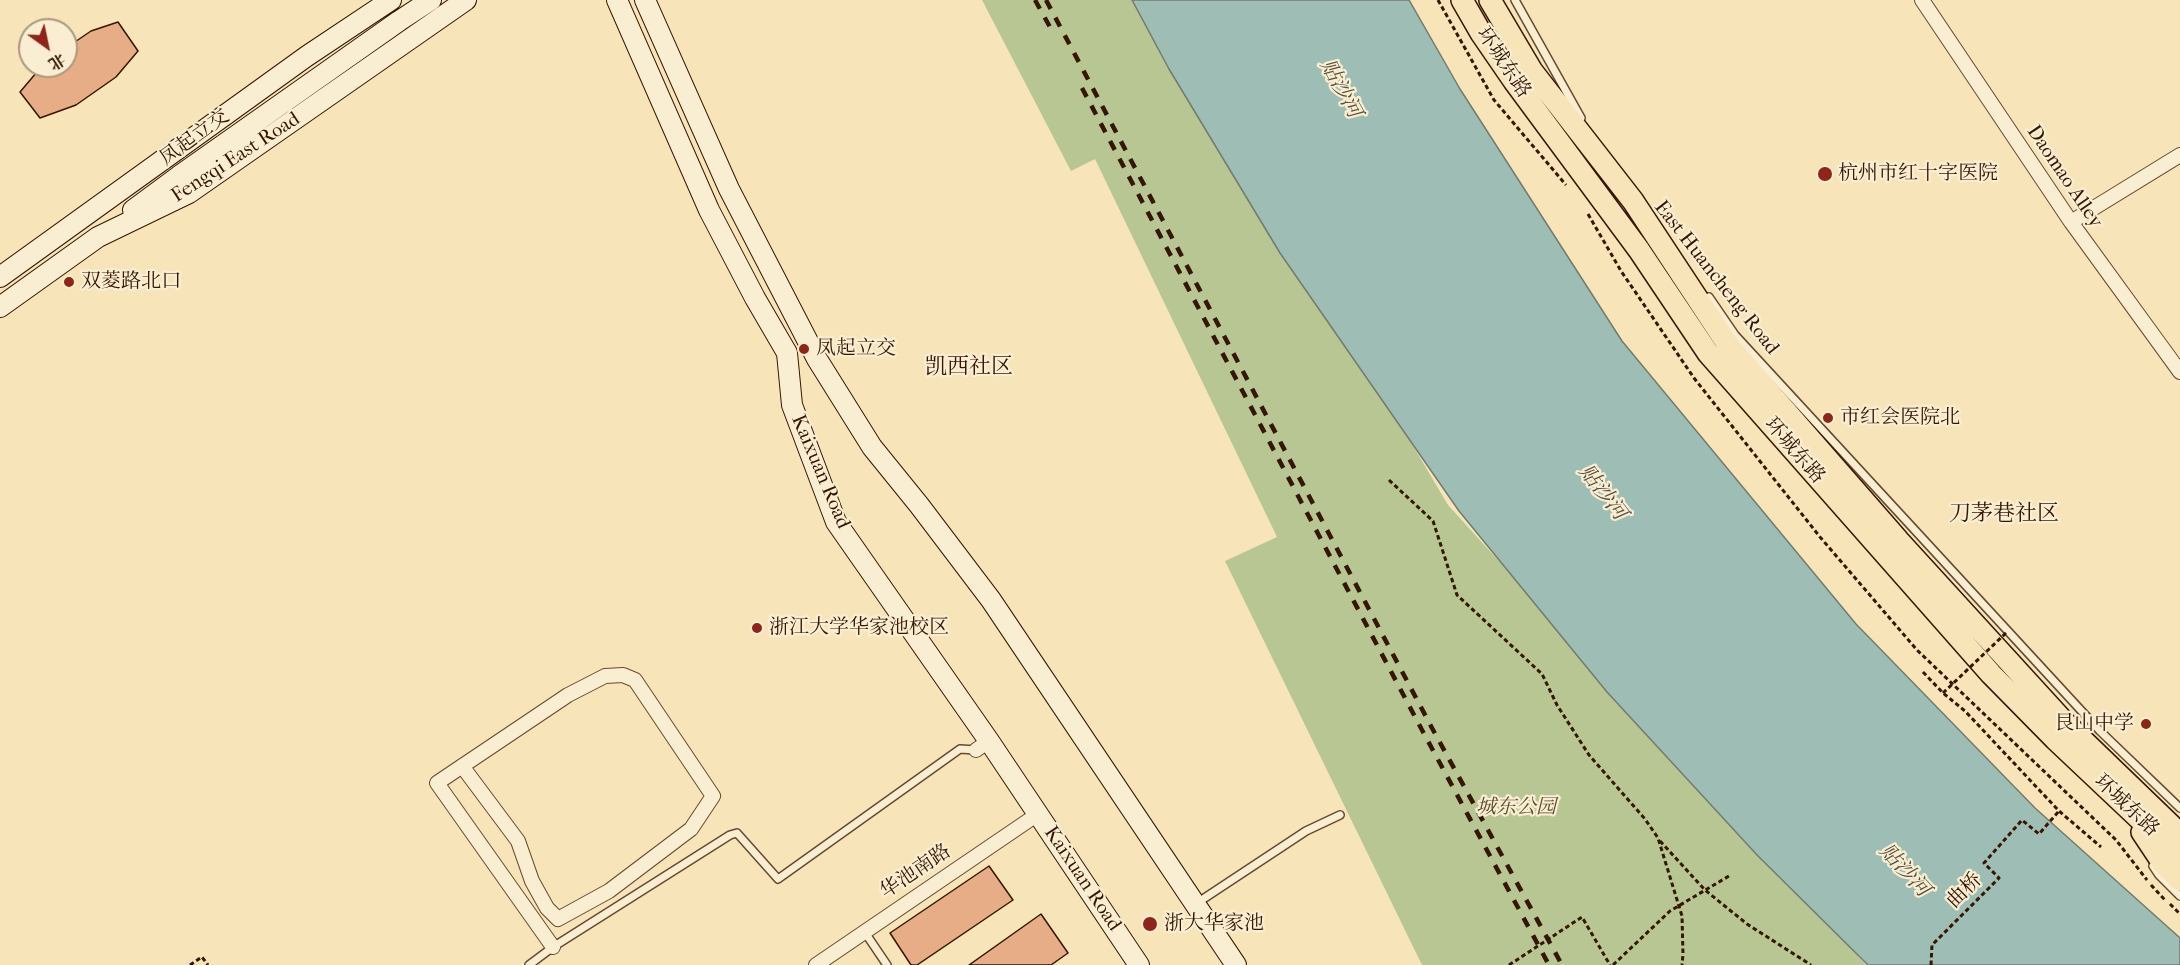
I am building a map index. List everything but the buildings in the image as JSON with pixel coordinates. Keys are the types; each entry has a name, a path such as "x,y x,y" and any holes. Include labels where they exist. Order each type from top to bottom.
{"main road":[{"path":"0,277 147,157 368,0"},
{"name":"凤起立交","path":"0,277 307,56 391,0"},
{"name":"凤起立交","path":"98,237 179,176 431,0"},
{"name":"Fengqi East Road","path":"0,307 98,237 189,193 466,0"},
{"name":"Kaixuan Road","path":"617,0 709,210 787,353 792,405 836,522 982,745 1038,814 1139,965"},
{"path":"645,0 729,189 817,358 872,447 920,505 991,600 1236,965"},
{"name":"环城东路","path":"1462,0 1481,33 1608,169 1634,201 1728,345 1898,540 2060,717 2180,834"},
{"name":"环城东路","path":"1490,0 1523,76 1708,353 1991,675 2055,740 2119,799 2171,859 2180,880"}],"street":[{"name":"Daomao Alley","path":"1922,0 2071,222 2180,372"},
{"path":"2071,222 2180,155"},
{"path":"462,766 518,841 532,881 547,908 558,919 609,891 691,829 713,796 635,680 623,675 605,676 568,695 462,766 437,783 553,946"},
{"name":"华池南路","path":"816,965 1038,814"}],"lane":[{"name":"East Huancheng Road","path":"1515,0 1608,169 1679,256"},
{"name":"East Huancheng Road","path":"1705,291 1735,335 2100,731 2180,808"},
{"path":"529,965 553,946 730,835 737,833 778,879 960,749 982,745"},
{"path":"2119,799 2128,818"},
{"path":"1195,904 1306,831 1340,815"},
{"path":"2133,828 2159,875 2180,896"},
{"path":"864,931 887,965"}],"path":[{"path":"1389,480 1433,521 1457,595 1542,674 1557,705 1589,754 1645,819 1658,838 1705,890 1747,924 1810,965"},
{"path":"1943,693 2008,631"},
{"path":"1923,672 1965,711 2060,812 2101,847"},
{"name":"曲桥","path":"1931,965 1932,945 1999,878 1984,863 2022,820 2039,834 2060,812"},
{"path":"1658,838 1682,916 1682,965"},
{"path":"1509,965 1582,917 1612,965 1670,911 1729,876"},
{"path":"190,965 202,957 208,965"}],"green space":[{"name":"城东公园","path":"982,0 1150,0 1448,505 1866,965 1422,965 1225,561 1277,537 1095,159 1071,171"}],"water":[{"name":"贴沙河","path":"1132,0 1409,0 1460,89 1622,341 1856,624 2035,808 2180,938 2180,965 1868,965 1758,856 1607,692 1459,511 1280,253 1169,69"}],"railway":[{"path":"1035,0 1050,27"},
{"path":"1046,0 1432,728 1562,965"},
{"path":"1082,88 1549,965"}],"place":[{"name":"杭州市红十字医院","path":"1825,174"},
{"name":"双菱路北口","path":"69,282"},
{"name":"凤起立交","path":"804,349"},
{"name":"市红会医院北","path":"1828,418"},
{"name":"浙江大学华家池校区","path":"757,628"},
{"name":"艮山中学","path":"2146,724"},
{"name":"浙大华家池","path":"1150,924"}],"district":[{"name":"凯西社区","path":"969,368"},
{"name":"刀茅巷社区","path":"2004,515"}]}
